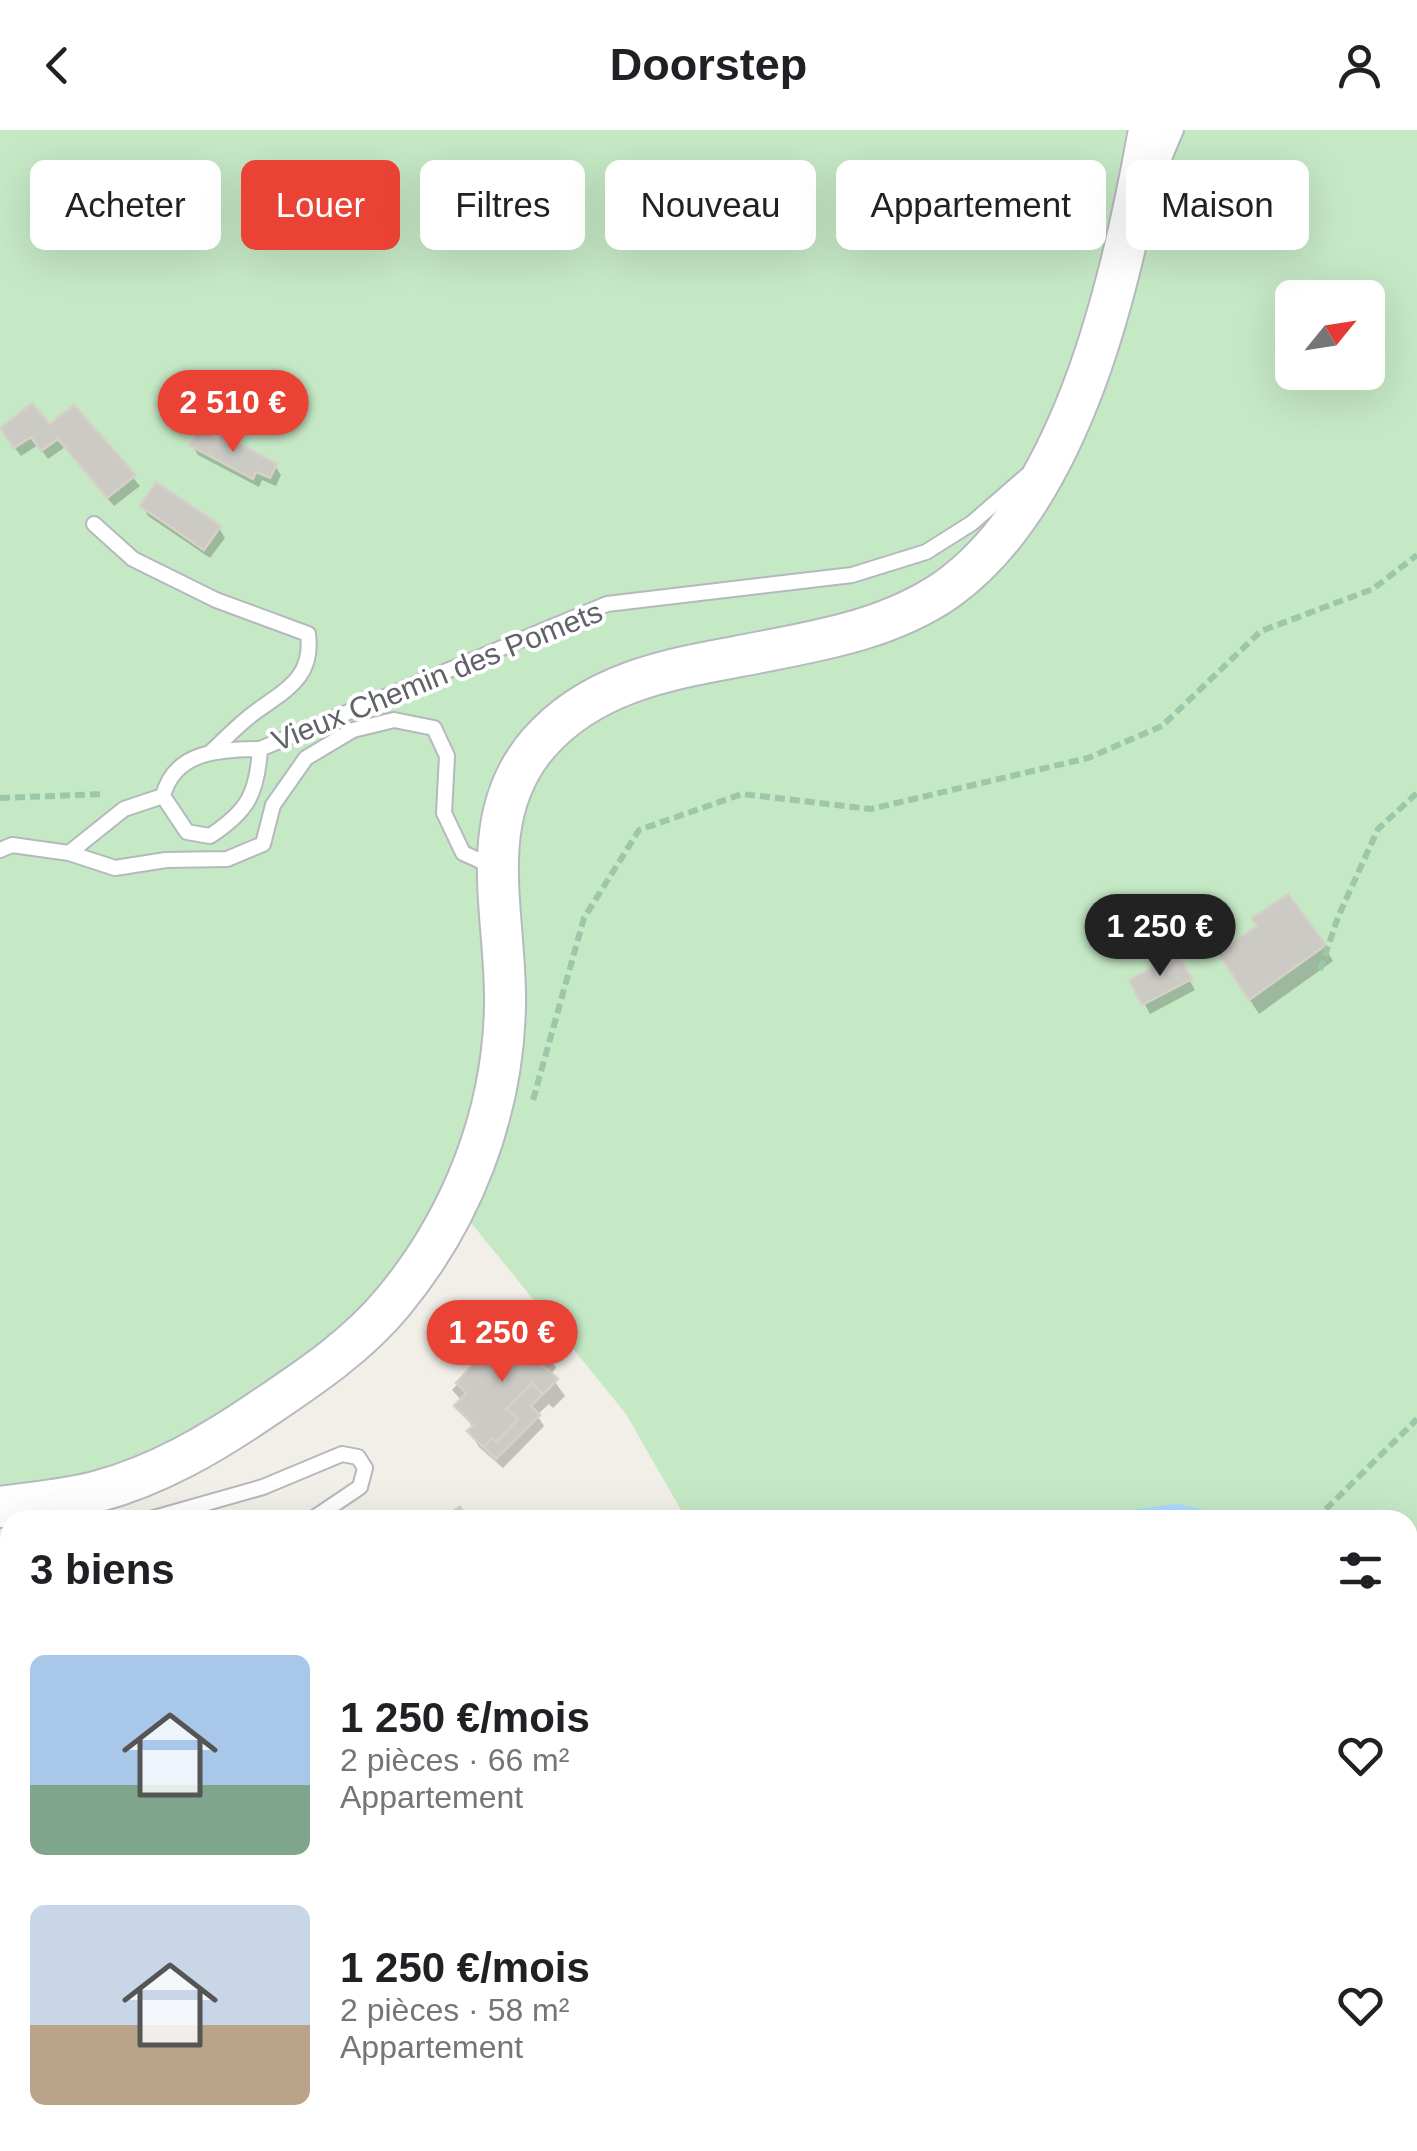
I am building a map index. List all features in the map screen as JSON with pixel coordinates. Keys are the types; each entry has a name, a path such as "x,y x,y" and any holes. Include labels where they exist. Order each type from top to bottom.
{"street":[{"path":"0,1507 96,1492 192,1454 314,1375 392,1304 456,1207 477,1160 490,1111 501,1062 505,1004 496,868 501,816 515,779 538,746 581,708 633,679 870,628 947,589 982,558 1020,511 1054,452 1094,358 1119,272 1149,130"}],"lane":[{"path":"1119,272 1176,130"},
{"name":"Vieux Chemin des Pomets","path":"260,749 251,800 231,822 210,836 187,832 163,796 168,777 179,766 212,750 260,749 607,604 852,575 926,552 972,523 1054,452"},
{"path":"94,524 133,559 216,600 308,634 311,655 294,686 250,716 212,750"},
{"path":"0,850 12,845 69,853 115,868 166,860 228,859 263,844 272,805 306,758 353,730 394,720 434,728 447,756 444,813 463,853 496,868"},
{"path":"69,853 124,809 163,796"},
{"path":"182,1510 262,1487 342,1454 358,1457 366,1468 360,1487 327,1510"}],"path":[{"path":"530,1106 584,918 640,830 742,794 871,809 1088,758 1162,726 1261,631 1373,588 1417,556"},
{"path":"1320,970 1338,917 1378,829 1417,793"},
{"path":"0,798 114,794"},
{"path":"1326,1510 1417,1419"}],"green space":[{"path":"0,130 1417,130 1417,1510 681,1510 626,1414 451,1198 404,1275 323,1352 203,1434 94,1482 0,1497"}],"building":[{"path":"32,403 50,424 74,405 136,475 107,498 58,439 41,451 31,437 14,448 0,428"},
{"path":"199,429 218,439 221,434 277,464 270,478 256,472 253,479 189,445"},
{"path":"156,482 221,526 204,550 140,506"},
{"path":"1288,894 1326,945 1249,1000 1218,953 1257,926 1252,918"},
{"path":"1178,954 1192,979 1142,1005 1129,980"},
{"path":"523,1326 549,1351 539,1362 558,1379 543,1394 532,1383 506,1409 518,1419 496,1442 493,1438 483,1447 467,1431 474,1425 454,1406 466,1393 456,1383 484,1353 491,1359"},
{"path":"532,1383 543,1394 531,1406 540,1415 496,1459 483,1447 493,1438 496,1442 518,1419 506,1409"}],"waterway":[{"path":"1169,1510 1182,1510"}]}
